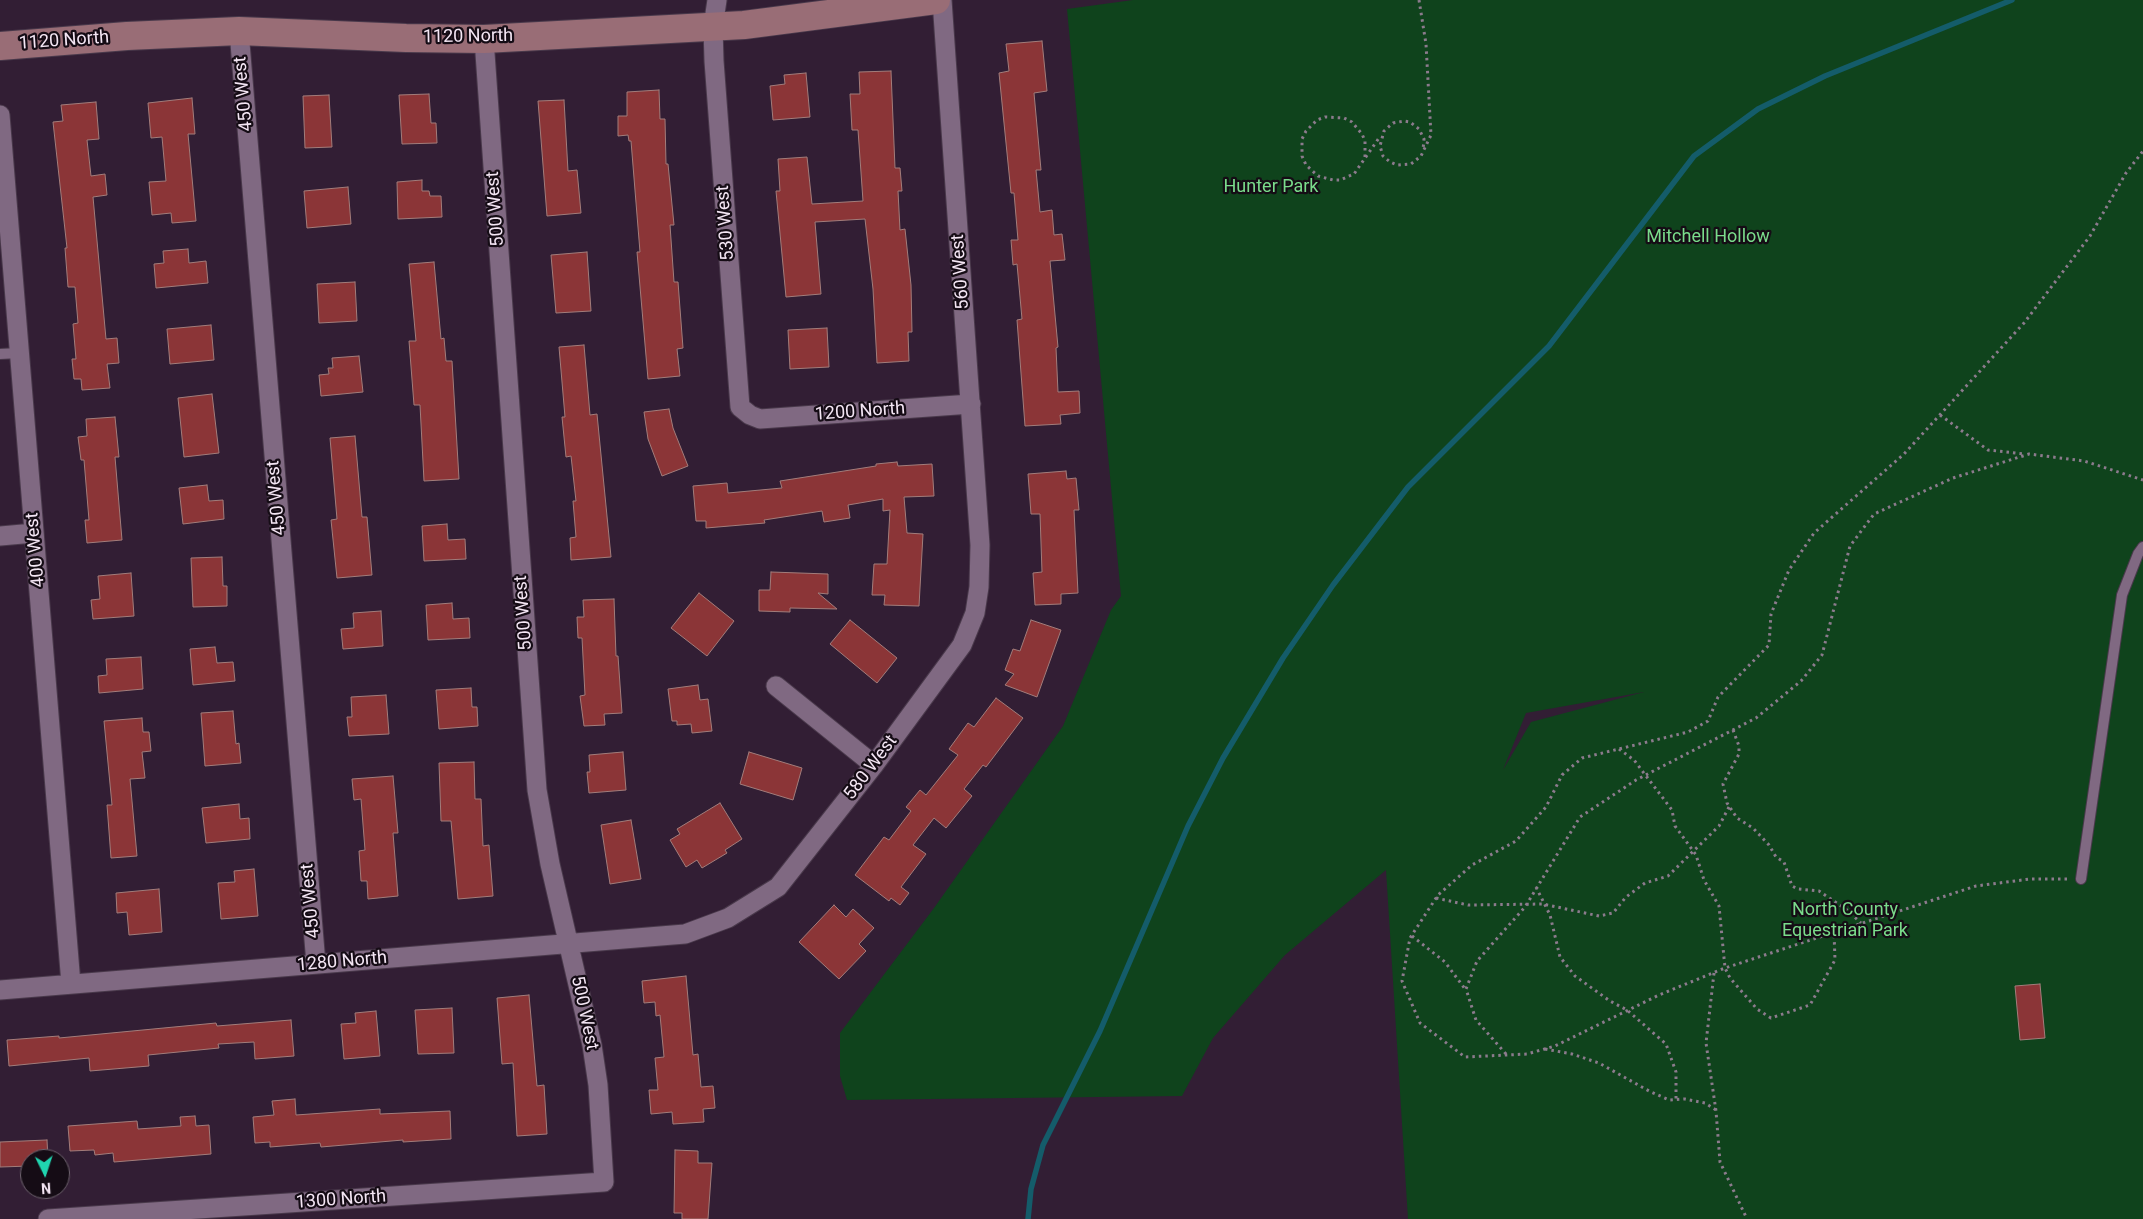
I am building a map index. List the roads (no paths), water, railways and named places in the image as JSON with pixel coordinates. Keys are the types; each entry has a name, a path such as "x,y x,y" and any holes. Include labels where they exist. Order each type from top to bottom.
{"street":[{"name":"530 West","path":"717,0 713,27 740,407 750,415"},
{"name":"1120 North","path":"0,46 127,36 239,31 406,38 484,39 713,27 776,21 936,0"},
{"name":"560 West","path":"942,0 980,545"},
{"name":"450 West","path":"239,31 316,964"},
{"name":"500 West","path":"484,39 537,790 550,864 594,1053 598,1085 604,1182"},
{"name":"400 West","path":"0,116 71,984"},
{"name":"1200 North","path":"750,415 760,419 971,404"},
{"path":"0,536 34,533"},
{"name":"580 West","path":"685,934 728,918 778,887 874,765 962,645 975,613 979,587 980,545"},
{"path":"776,686 874,765"},
{"name":"1280 North","path":"0,990 685,934"},
{"name":"1300 North","path":"58,1219 604,1182"}],"lane":[{"path":"0,354 19,353"},
{"path":"2081,879 2122,595 2138,554 2143,547"}],"waterway":[{"path":"1028,1219 1031,1189 1043,1145 1100,1031 1188,826 1223,758 1283,658 1333,585 1408,487 1549,346 1694,156 1758,109 1825,76 2012,0"}],"park label":[{"name":"Hunter Park","path":"1271,187"},
{"name":"Mitchell Hollow","path":"1708,237"},
{"name":"North County Equestrian Park","path":"1845,920"}]}
